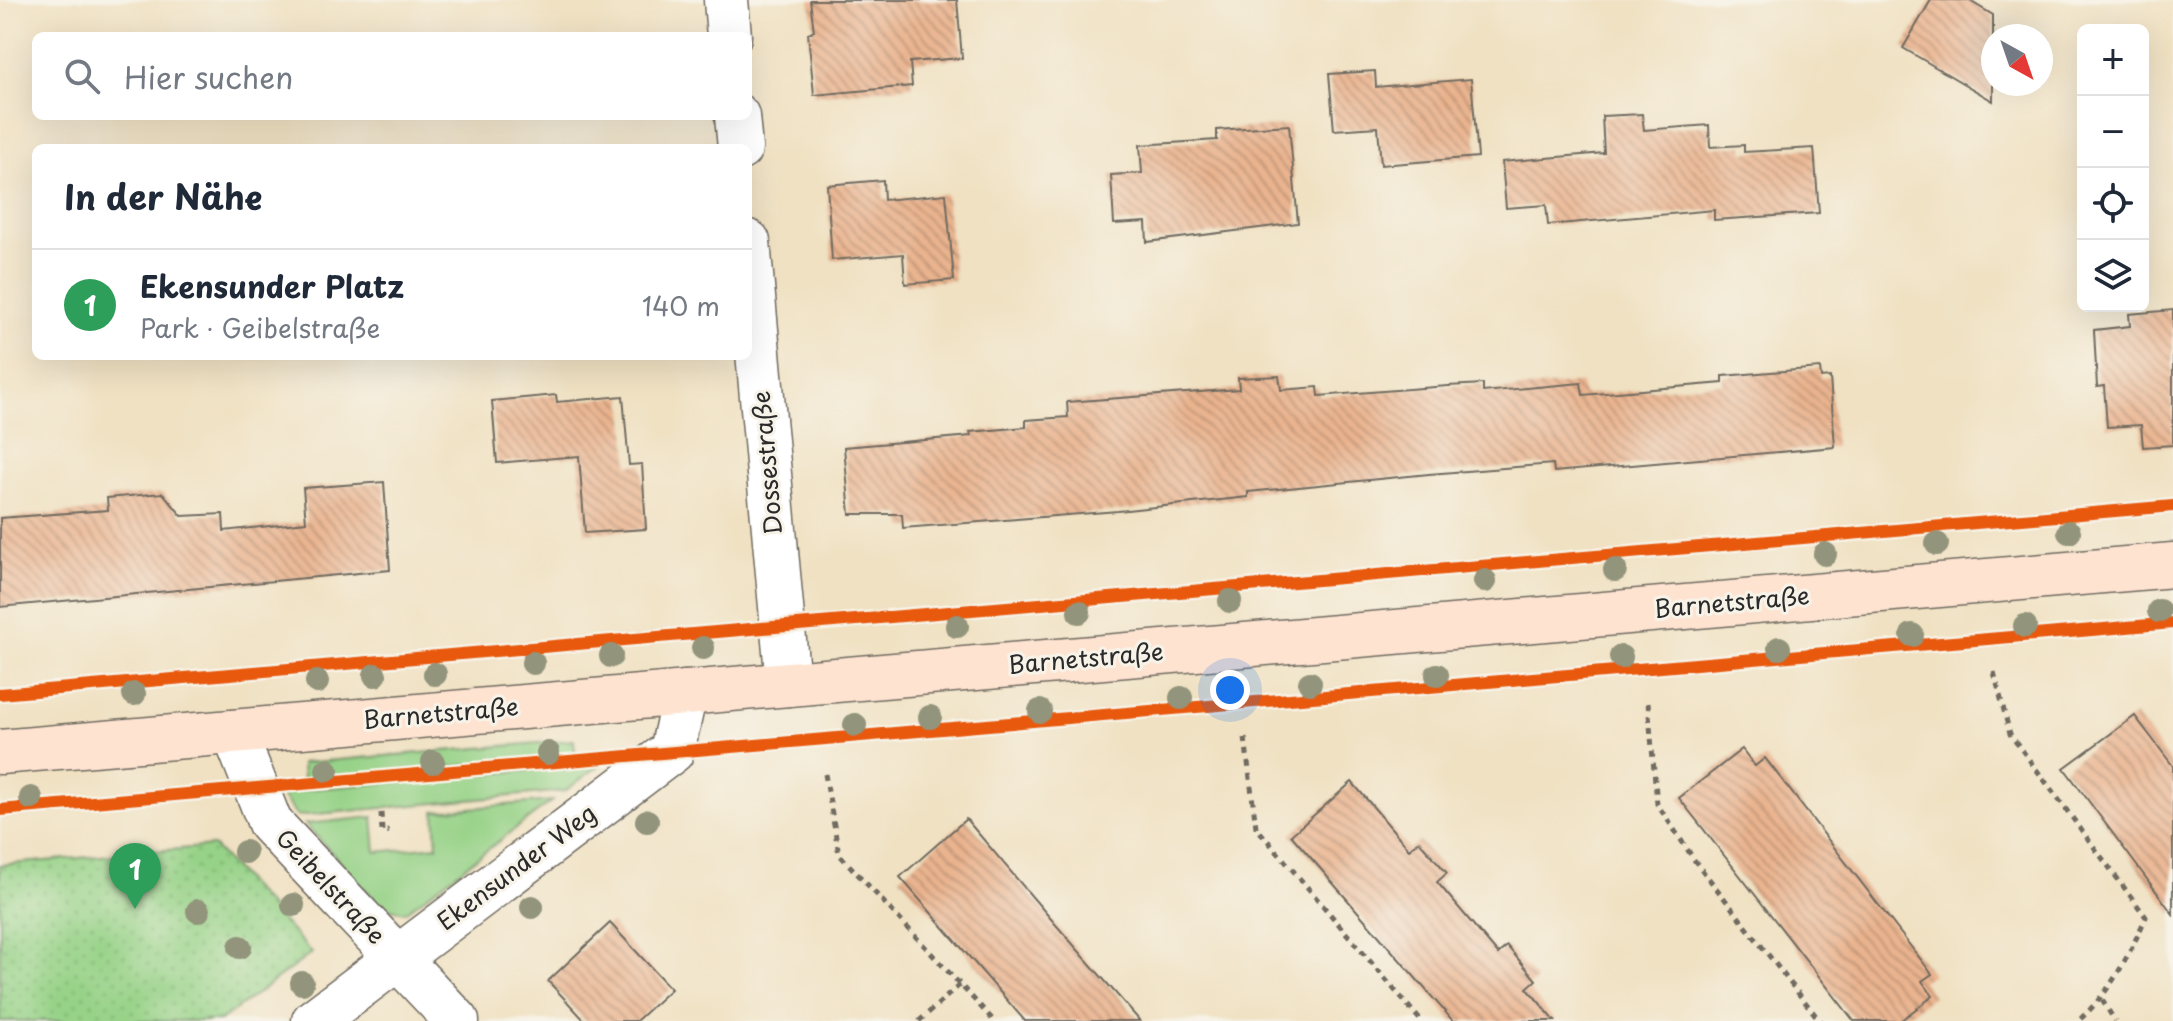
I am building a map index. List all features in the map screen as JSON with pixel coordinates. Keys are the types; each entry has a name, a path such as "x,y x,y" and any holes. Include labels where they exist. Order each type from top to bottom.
{"street":[{"path":"726,0 729,32"},
{"path":"737,120 740,144"},
{"name":"Dossestraße","path":"752,286 788,684"},
{"name":"Barnetstraße","path":"0,752 2173,565"},
{"name":"Ekensunder Weg","path":"314,1021 672,751 685,693"},
{"name":"Geibelstraße","path":"234,732 270,823 457,1021"}],"path":[{"path":"1994,672 2010,734 2146,917 2126,961 2102,1000 2078,1021"},
{"path":"1648,703 1657,804 1695,861 1820,1021"},
{"path":"1245,738 1256,827 1421,1021"},
{"path":"825,774 839,854 994,1021"},
{"path":"381,813 382,832 389,831"},
{"path":"919,1021 962,983"},
{"path":"2102,1000 2115,1021"}],"green space":[{"path":"574,740 575,756 303,779 302,763"},
{"path":"601,764 565,791 297,816 279,792"},
{"path":"552,801 405,912 382,907 305,824 373,817 376,852 437,846 435,811"},
{"path":"213,846 312,953 220,1021 0,1021 0,865"}],"building":[{"path":"810,0 957,0 962,58 910,62 912,86 814,95 808,33 814,31"},
{"path":"1931,0 1968,0 1993,15 1993,24 1981,24 1981,94 1903,48"},
{"path":"1375,71 1376,87 1471,79 1478,157 1381,165 1378,127 1334,130 1329,74"},
{"path":"1642,114 1644,130 1709,125 1710,147 1744,145 1744,152 1814,148 1819,213 1714,220 1714,210 1548,225 1546,205 1506,208 1502,162 1604,153 1602,116"},
{"path":"1289,125 1298,223 1147,242 1146,222 1114,224 1111,175 1142,173 1140,145 1217,140 1217,130"},
{"path":"883,180 884,200 946,194 954,280 905,284 903,254 832,260 827,185"},
{"path":"2173,310 2173,445 2143,447 2141,425 2107,427 2104,386 2097,387 2094,330 2130,326 2129,314"},
{"path":"1820,368 1821,378 1830,377 1835,447 1554,472 1553,464 1429,474 1248,492 1248,497 1118,511 903,528 902,514 850,514 844,447 971,436 970,432 1026,427 1026,420 1068,417 1067,402 1239,389 1238,378 1279,376 1281,390 1318,387 1319,396 1483,384 1483,392 1581,383 1583,395 1723,383 1723,376"},
{"path":"556,395 557,402 623,396 629,465 642,464 646,529 585,533 579,456 497,463 492,401"},
{"path":"384,482 390,570 0,607 0,518 108,510 107,498 163,493 182,516 223,514 224,531 306,522 303,488"},
{"path":"2135,716 2173,766 2173,914 2064,768"},
{"path":"1742,749 1755,766 1765,758 1932,974 1922,981 1933,996 1900,1021 1854,1021 1679,798"},
{"path":"1352,782 1409,849 1419,841 1447,873 1437,882 1498,954 1507,946 1536,980 1527,988 1555,1021 1453,1021 1291,835"},
{"path":"966,819 1140,1021 1025,1021 900,877"},
{"path":"610,923 671,989 636,1021 585,1021 548,981"}],"cycle path":[{"path":"0,694 2173,506"},
{"path":"0,810 2173,623"}],"place":[{"name":"Ekensunder Platz","path":"135,909"}]}
